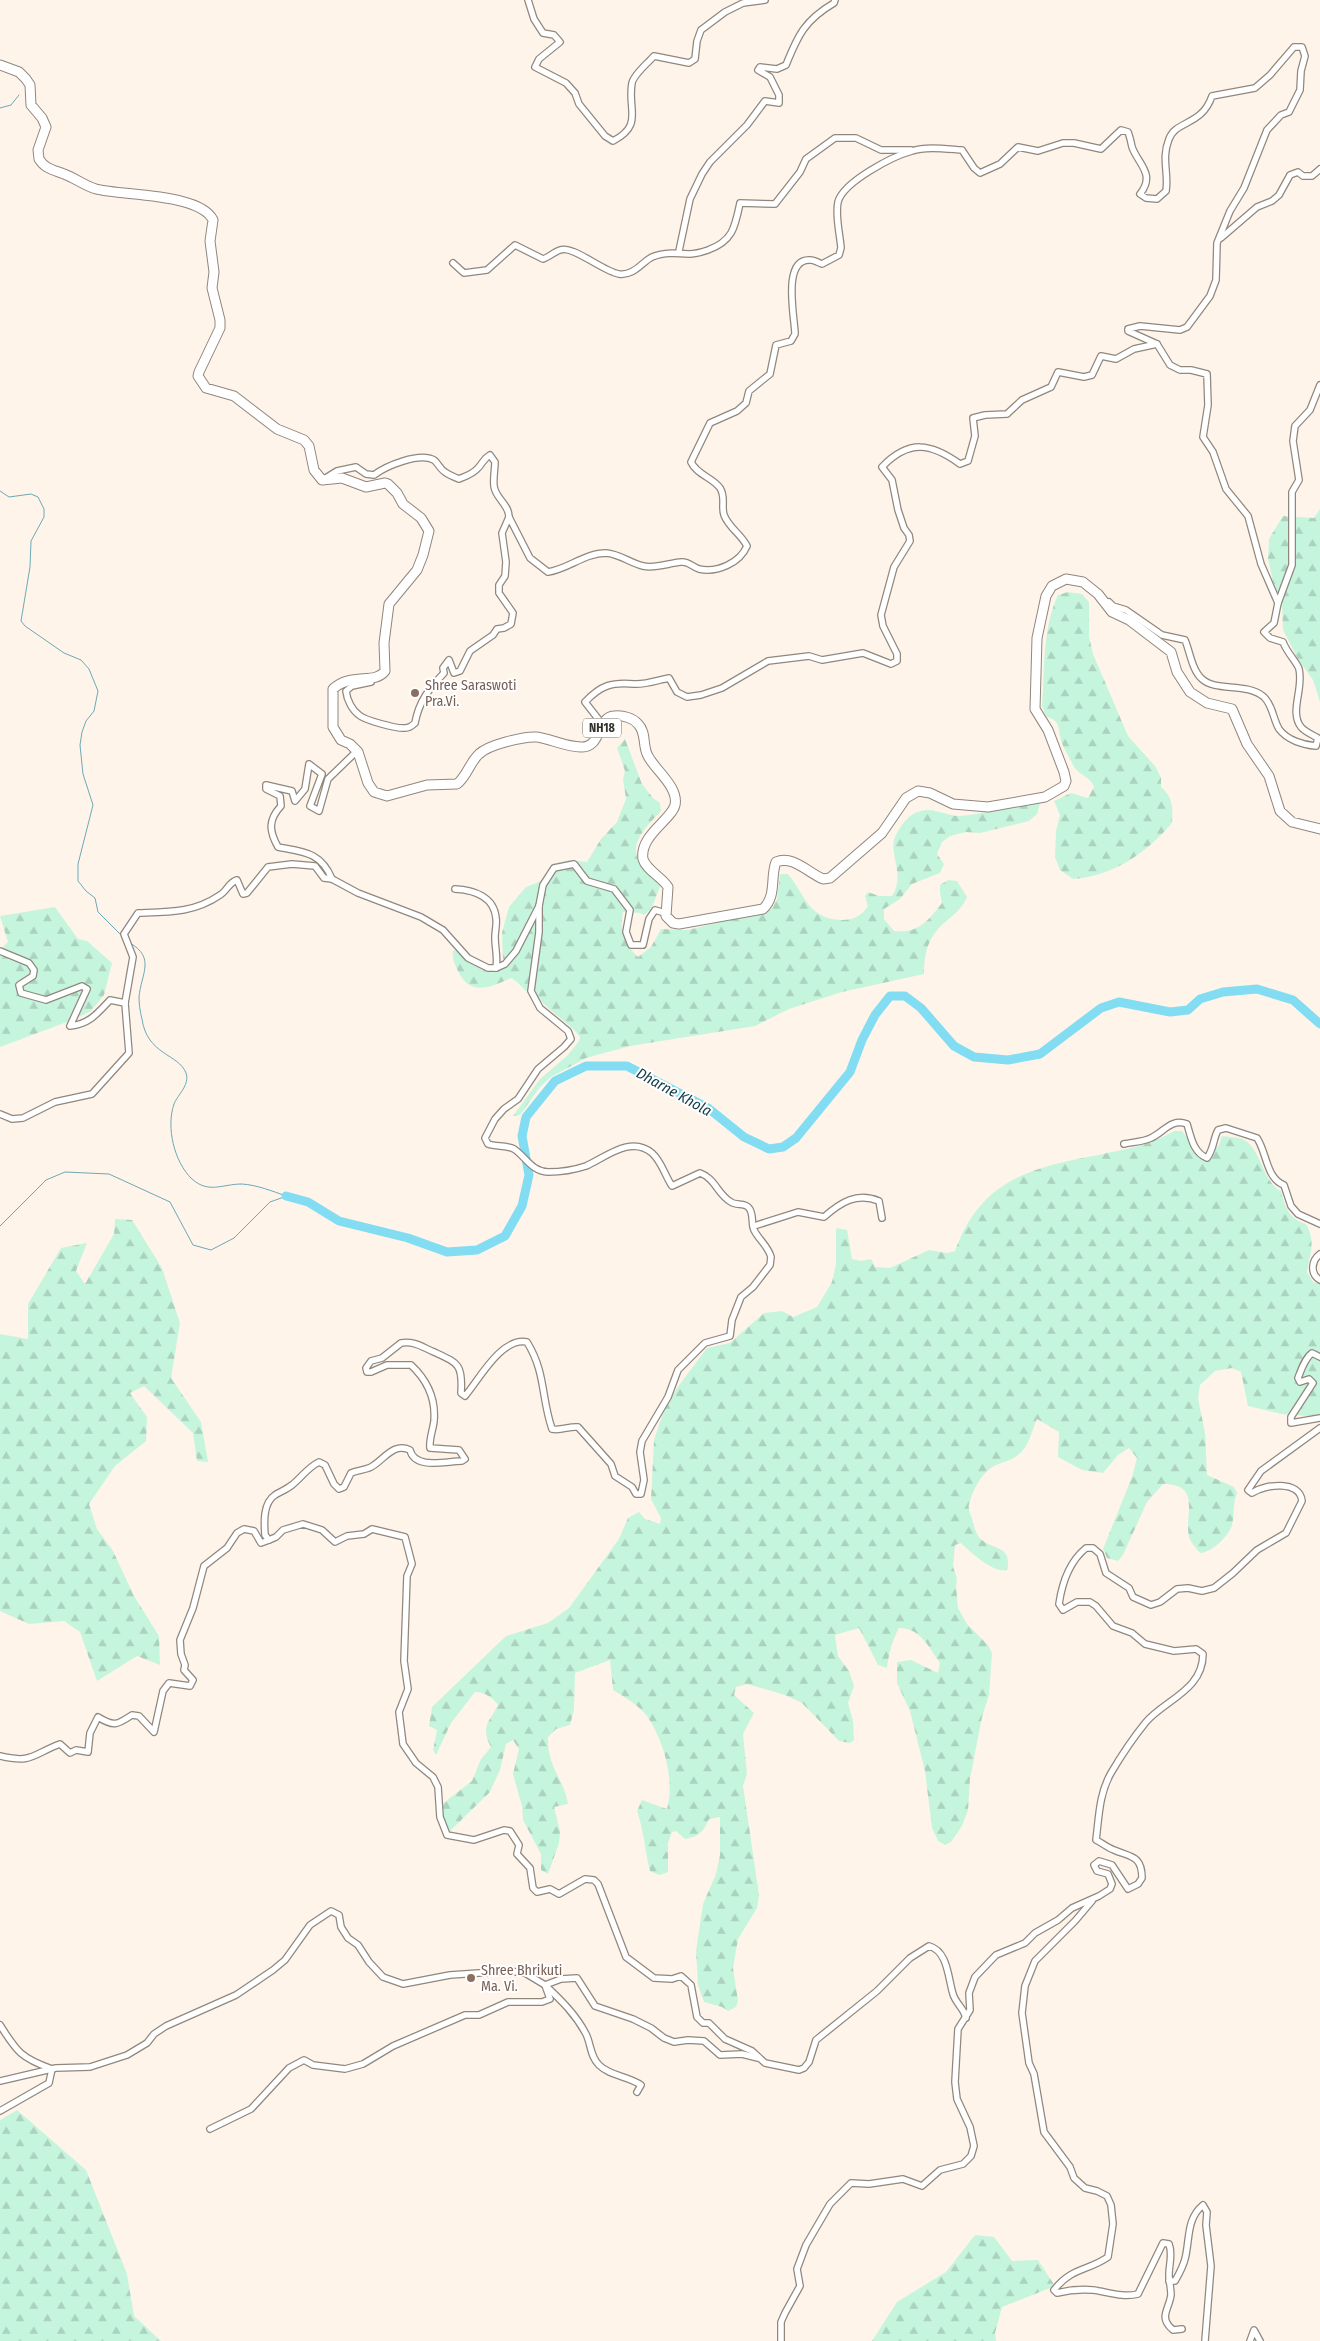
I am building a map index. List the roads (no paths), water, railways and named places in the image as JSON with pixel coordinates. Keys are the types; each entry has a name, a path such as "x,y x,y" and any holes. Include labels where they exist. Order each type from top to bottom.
{"main road":[{"path":"0,65 19,72 30,85 31,105 42,118 46,127 38,150 39,159 49,169 99,190 162,197 208,211 213,220 210,241 214,272 212,288 220,320 220,328 199,372 199,380 206,388 214,392 234,396 283,433 304,440 309,446 314,470 322,480 342,478 366,487 388,484 397,492 403,504 421,518 429,531 417,570 389,604 384,643 385,671 377,678 346,680 333,689 333,727 341,740 350,744 357,751"},
{"path":"666,913 668,919 679,924 764,909 771,899 773,869 776,862 783,859 793,861 822,880 830,878 882,833 906,798 918,791 930,793 953,804 988,807 1045,797 1060,788 1066,781 1064,772 1048,730 1035,709 1036,638 1046,596 1052,586 1066,579 1083,582 1098,594 1112,612 1129,620 1171,652 1177,672 1190,692 1207,703 1232,708 1247,744 1269,776 1280,811 1292,822 1320,830"},
{"name":"NH18","path":"357,751 370,786 374,792 387,796 427,785 457,784 480,753 512,741 536,737 579,748 588,746 612,716 630,718 640,725 644,733 645,749 648,757 674,792 675,807 655,829 644,851 646,865 668,887 666,913"}],"street":[{"path":"528,0 534,19 543,33 554,35 560,42 539,59 535,67 566,82 575,92 579,104 606,136 613,141 627,132 634,120 632,82 635,76 654,56 689,63 695,59 697,41 701,30 738,6 765,0"},
{"path":"679,251 690,199 710,162 743,130 765,101 779,103 780,95 770,77 758,70 760,67 777,69 786,66 793,47 806,26 815,15 834,3 835,0"},
{"path":"453,263 464,273 487,270 515,245 543,259 561,250 575,251 585,259 620,274 630,272 644,265 650,258 679,251 696,254 721,245 729,237 740,203 775,204 800,172 806,159 835,138 856,138 881,150 962,150 974,168 980,173 1000,164 1018,147 1038,151 1063,143 1074,143 1101,149 1121,130 1128,132 1132,147 1146,168 1146,180 1140,194 1146,198 1157,200 1166,191 1165,152 1169,138 1176,129 1195,120 1208,109 1212,96 1255,88 1270,75 1294,47 1302,47 1305,56 1301,71 1300,90 1289,112 1281,115 1267,130 1244,188 1230,211 1217,243 1216,280 1210,296 1187,327 1180,330 1140,326 1128,329 1128,332 1133,335 1157,344 1170,365 1180,370 1191,370 1207,374 1208,406 1203,437 1213,452 1226,489 1248,516 1261,564 1278,602"},
{"path":"509,517 530,558 548,572 586,557 605,553 615,554 644,566 684,561 702,569 720,568 734,562 744,554 747,546 743,538 734,531 724,514 724,500 720,489 694,468 691,462 694,454 710,423 737,411 746,403 749,391 770,374 776,346 791,341 795,334 791,282 802,262 810,260 822,264 839,255 841,248 838,201 842,193 866,174 913,150"},
{"path":"1217,243 1224,233 1257,207 1272,201 1279,195 1290,175 1298,172 1303,176 1312,176 1320,169"},
{"path":"603,725 585,702 595,691 612,684 624,682 635,684 669,678 677,692 686,698 701,696 722,688 768,661 809,656 822,660 863,653 890,664 897,661 897,654 883,626 881,615 894,567 910,541 898,510 892,480 882,467 891,458 902,452 926,446 939,450 960,464 968,461 975,436 972,418 1006,414 1022,400 1051,386 1058,372 1084,377 1092,375 1101,356 1116,359 1134,349 1157,344"},
{"path":"1098,594 1101,593 1113,606 1126,610 1162,635 1185,640 1194,668 1202,679 1214,685 1250,690 1264,697 1279,728 1288,738 1307,745 1316,746 1318,738 1301,727 1296,712 1301,685 1298,667 1287,653 1283,642 1270,638 1264,632 1274,623 1278,602 1292,565 1292,492 1299,480 1294,441 1295,426 1310,410 1320,385"},
{"path":"322,480 337,471 356,467 366,474 374,475 400,462 421,458 434,460 444,471 459,479 480,467 484,459 490,455 495,462 494,486 509,511 509,517 502,533 506,562 505,576 499,585 499,593 513,613 511,624 498,629 493,635 470,651 460,671 454,672 449,660 443,668 444,673 430,686 422,700 415,723 407,728 394,728 364,719 358,715 348,702 346,691 352,686 372,682 377,678"},
{"path":"332,879 326,865 316,857 278,847 270,833 274,813 281,806 280,796 266,789 266,785 292,791 295,801 305,789 309,764 322,774 310,806 319,810 328,779 357,751"},
{"path":"0,1114 12,1119 23,1118 55,1102 92,1094 129,1053 126,1003 133,957 124,934 138,913 185,911 221,895 232,881 237,880 243,894 247,893 268,867 292,864 315,866 324,878 332,879 358,893 421,917 443,930 468,958 488,968 496,968 505,964 516,951 539,906"},
{"path":"269,1540 265,1535 264,1528 267,1503 274,1496 292,1485 311,1466 318,1462 325,1465 334,1484 339,1488 344,1487 351,1473 370,1467 396,1448 405,1447 410,1450 412,1456 419,1462 426,1464 462,1461 465,1459 459,1450 430,1448 434,1409 430,1390 423,1376 411,1365 387,1365 367,1372 366,1368 371,1361 382,1358 401,1343 419,1343 434,1352 447,1356 456,1363 462,1377 461,1393 465,1396 484,1368 499,1354 513,1344 522,1341 527,1342 538,1362 544,1387 544,1400 552,1429 559,1430 573,1426 578,1427 611,1464 615,1476 632,1487 636,1494 641,1494 644,1480 640,1452 642,1441 668,1397 678,1370 705,1343 730,1336 741,1297 753,1287 770,1265 771,1257 769,1250 754,1226 750,1209 747,1205 732,1204 723,1196 714,1182 704,1174 700,1173 672,1186 663,1168 652,1153 634,1145 618,1149 584,1166 571,1170 550,1172 540,1171 527,1162 514,1149 488,1144 485,1138 495,1119 504,1109 518,1099 538,1069 571,1039 568,1031 540,1008 531,991 539,932 539,906 543,885 554,868 574,864 587,881 614,889 630,910 626,932 631,944 643,945 649,919 655,910 666,913"},
{"path":"455,889 479,893 492,906 496,915 495,938 498,952 496,968"},
{"path":"0,951 29,963 34,970 33,976 18,985 22,993 46,1000 82,986 86,989 70,1026 92,1020 110,1000 126,1003"},
{"path":"1124,1144 1150,1139 1171,1124 1180,1121 1186,1124 1194,1146 1201,1155 1207,1158 1211,1153 1213,1139 1218,1130 1226,1128 1257,1138 1266,1158 1268,1169 1277,1182 1284,1185 1291,1206 1298,1214 1320,1224"},
{"path":"754,1226 798,1212 824,1217 844,1202 860,1197 879,1201 882,1218"},
{"path":"1320,1254 1312,1265 1313,1272 1320,1280"},
{"path":"1320,1357 1312,1353 1309,1355 1300,1371 1298,1378 1300,1382 1308,1379 1313,1382 1291,1417 1291,1423 1320,1418"},
{"path":"781,2341 782,2322 785,2312 800,2286 797,2269 806,2245 830,2204 851,2183 869,2184 904,2179 922,2186 940,2170 963,2164 971,2156 974,2146 973,2139 957,2100 955,2082 958,2029 970,2010 969,1993 975,1977 996,1955 1025,1943 1035,1932 1058,1920 1072,1908 1110,1889 1112,1884 1108,1874 1097,1871 1094,1865 1099,1861 1112,1865 1128,1889 1138,1884 1142,1878 1139,1862 1129,1854 1113,1850 1096,1840 1102,1793 1111,1773 1147,1721 1182,1696 1196,1677 1203,1661 1202,1654 1196,1649 1174,1651 1145,1644 1132,1633 1113,1626 1096,1606 1090,1602 1077,1602 1063,1610 1059,1604 1062,1588 1075,1558 1086,1548 1094,1548 1100,1554 1106,1573 1129,1588 1134,1597 1150,1605 1160,1602 1177,1589 1188,1588 1202,1591 1214,1588 1234,1574 1257,1550 1286,1533 1302,1501 1300,1493 1293,1489 1274,1485 1258,1489 1252,1493 1248,1490 1260,1471 1320,1428"},
{"path":"0,1756 13,1759 33,1758 47,1749 60,1744 70,1753 76,1750 88,1752 90,1734 98,1717 109,1724 119,1724 132,1714 139,1716 154,1732 163,1691 169,1683 190,1686 193,1680 184,1670 185,1665 181,1654 180,1640 193,1608 204,1566 227,1548 237,1534 244,1529 254,1531 261,1543 276,1537 283,1530 303,1524 322,1530 335,1542 347,1536 364,1534 372,1530 405,1537 412,1564 407,1576 404,1660 408,1689 399,1712 403,1744 416,1763 432,1777 438,1786 440,1817 447,1835 474,1840 504,1830 510,1831 519,1844 517,1854 530,1868 534,1888 537,1892 550,1889 559,1894 586,1879 594,1880 598,1884 626,1957 654,1978 672,1979 681,1976 690,1985 697,2017 704,2023 710,2024 725,2039 752,2050 765,2063 799,2070 804,2068 809,2062 816,2040 877,1992 910,1958 930,1946 935,1948 944,1958 953,1994 956,2002 964,2009 966,2018"},
{"path":"1093,1899 1075,1921 1035,1961 1025,1986 1022,2013 1028,2055 1034,2074 1044,2132 1070,2167 1074,2178 1084,2188 1107,2196 1112,2206 1113,2224 1108,2257 1100,2263 1082,2268 1069,2275 1054,2290 1057,2293 1070,2290 1093,2290 1126,2295 1138,2294 1164,2243 1169,2244 1171,2250 1171,2295 1165,2316 1166,2324 1173,2330 1182,2329"},
{"path":"0,2082 52,2069 90,2067 127,2055 147,2043 154,2034 166,2026 236,1995 273,1970 295,1947 310,1925 331,1911 339,1915 342,1927 348,1938 358,1945 369,1962 383,1977 403,1984 450,1975 508,1971 525,1973 545,1985 570,2009 587,2036 593,2058 606,2070 634,2080 641,2085 637,2092"},
{"path":"545,1985 561,1979 578,1978 595,2006 633,2019 651,2028 664,2038 674,2042 688,2040 704,2041 720,2055 742,2054 758,2058"},
{"path":"210,2129 251,2109 289,2068 304,2060 313,2065 344,2069 363,2064 393,2046 465,2016 479,2015 508,2002 542,2002 550,1999 545,1985"},
{"path":"0,2024 15,2050 29,2060 52,2069"},
{"path":"0,2111 49,2083 52,2069"},
{"path":"1170,2281 1175,2280 1181,2271 1185,2259 1187,2234 1198,2209 1203,2205 1207,2212 1206,2225 1211,2266 1204,2341"},
{"path":"1250,2341 1254,2330 1260,2341"}],"waterway":[{"path":"0,108 11,105 19,95"},
{"path":"0,491 9,497 31,494 38,497 44,509 44,517 31,541 30,567 21,621 25,626 64,653 81,660 89,669 98,691 94,711 86,721 80,745 83,774 93,805 78,864 78,881 95,898 98,912 122,936"},
{"path":"130,943 138,949 145,961 139,997 145,1031 156,1047 182,1067 187,1077 183,1089 174,1104 171,1123 173,1144 180,1163 192,1179 204,1186 216,1187 242,1184 264,1188 286,1196"},
{"name":"Dharne Khola","path":"286,1196 308,1202 339,1221 408,1238 447,1252 477,1250 505,1236 522,1206 529,1175 522,1136 526,1117 555,1081 586,1066 627,1066 708,1108 744,1137 769,1149 783,1147 796,1138 850,1072 862,1040 875,1015 890,996 905,996 921,1008 954,1046 974,1057 1008,1060 1040,1054 1101,1008 1119,1002 1170,1012 1188,1010 1200,999 1223,992 1257,989 1293,1000 1320,1024"},
{"name":"Dharne Khola","path":"0,1226 46,1180 65,1172 109,1174 170,1202 193,1245 211,1250 234,1238 270,1202 284,1197"}],"place":[{"name":"Shree Saraswoti Pra.Vi.","path":"415,693"},
{"name":"Shree Bhrikuti Ma. Vi.","path":"471,1978"}]}
